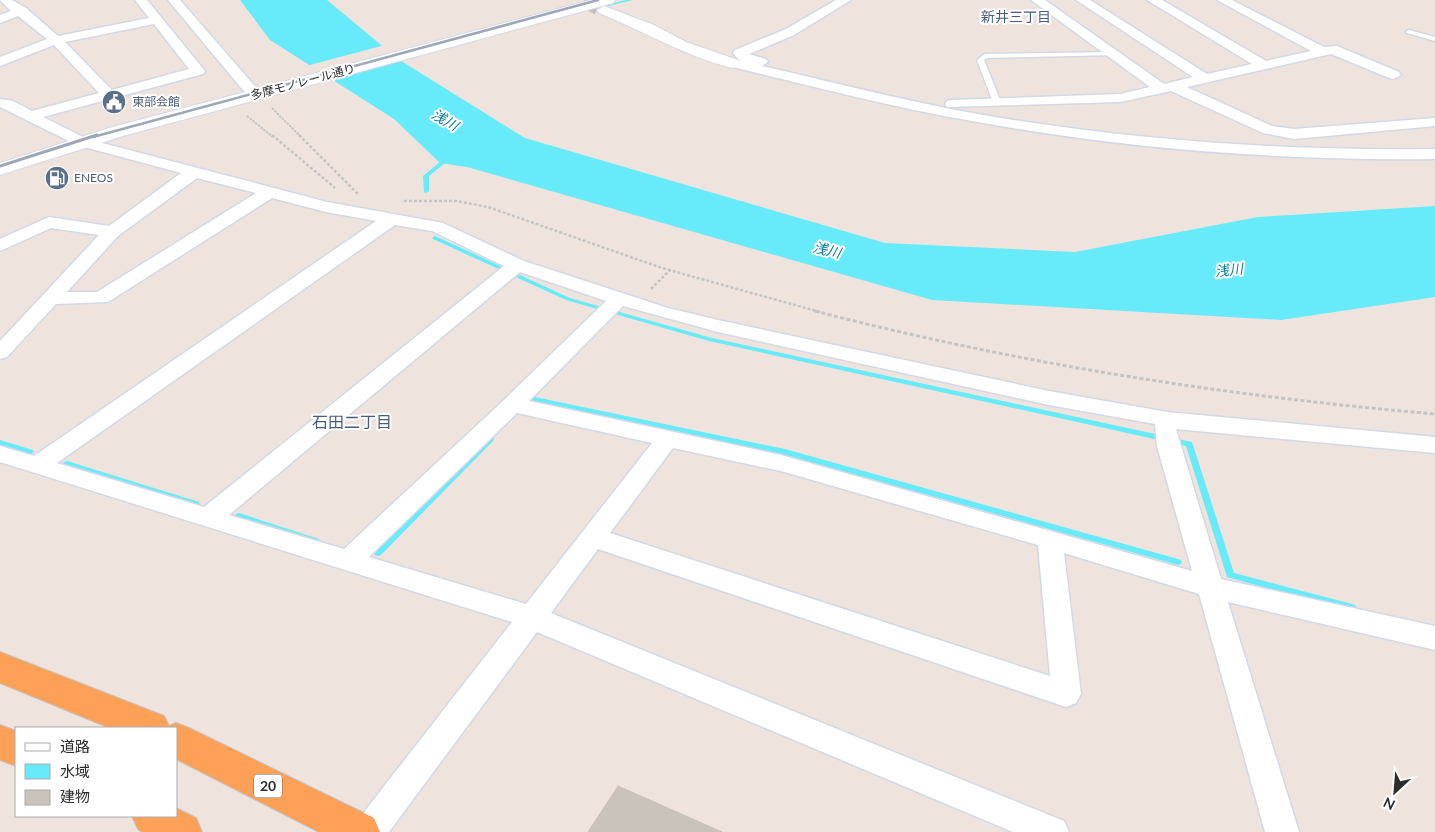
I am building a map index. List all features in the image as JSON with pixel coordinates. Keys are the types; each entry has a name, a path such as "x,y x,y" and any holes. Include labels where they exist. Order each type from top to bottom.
{"highway":[{"path":"0,667 149,727"},
{"name":"20","path":"178,741 360,832"},
{"path":"0,742 15,749"},
{"path":"154,817 182,832"}],"main road":[{"name":"多摩モノレール通り","path":"0,157 74,139 562,6 606,5"},
{"path":"606,5 680,45 732,63"},
{"name":"多摩モノレール通り","path":"0,169 74,139"}],"street":[{"path":"5,0 22,11 56,40 109,95"},
{"path":"31,116 198,71 142,0"},
{"path":"174,0 256,89"},
{"path":"845,0 790,32 743,50 740,53 745,58 939,104"},
{"path":"1037,0 1114,54 1167,88 1268,130 1294,134 1435,122"},
{"path":"1082,0 1204,78"},
{"path":"1153,0 1262,64"},
{"path":"1223,0 1323,52"},
{"path":"0,19 22,11"},
{"path":"0,62 56,40 158,20"},
{"path":"913,106 1120,98 1332,49 1394,75"},
{"path":"732,63 913,106 1048,130 1169,144 1312,154 1435,154"},
{"path":"0,103 8,104 74,139 194,172 326,207 395,210 437,227 510,270 611,307 718,326 1049,398 1167,432 1435,446"},
{"path":"0,353 112,232 194,172"},
{"path":"52,298 101,298 271,191"},
{"path":"38,465 395,210"},
{"path":"0,246 49,222 112,232"},
{"path":"208,518 510,270"},
{"path":"347,562 512,405 611,307"},
{"path":"512,405 781,462 1050,538 1211,587 1435,638"},
{"path":"1167,432 1282,832"},
{"path":"369,832 591,536 668,438"},
{"path":"0,454 531,617 1052,832"},
{"path":"591,536 1066,694 1050,538"}],"lane":[{"path":"1409,32 1435,39"},
{"path":"997,102 980,60 986,56 1114,54"}],"path":[{"path":"256,89 360,196 352,194"},
{"path":"242,112 340,191"},
{"path":"395,210 450,201 481,205 603,249 755,296 986,351 1176,384 1309,402 1435,414"}],"water":[{"name":"浅川","path":"240,0 327,0 398,59 525,138 885,243 1075,252 1258,217 1435,206 1435,297 1281,320 932,300 467,167 440,163 394,119 270,40"}],"pier":[{"path":"385,45 405,60 330,81 306,66"}],"building":[{"path":"618,786 722,832 588,832"}],"waterway":[{"path":"608,5 631,0"},
{"path":"426,191 426,176 448,158"},
{"path":"435,238 568,299 711,340 1189,444 1230,575 1352,608"},
{"path":"530,398 785,452 1178,562"},
{"path":"378,553 490,439"},
{"path":"0,443 30,452"},
{"path":"67,464 196,504"},
{"path":"239,516 316,541"}],"tunnel":[{"path":"584,0 604,10"}],"railway":[{"path":"93,137 598,0"},
{"path":"0,166 97,135"}],"place":[{"name":"東部会館","path":"114,102"},
{"name":"ENEOS","path":"57,178"}],"district":[{"name":"新井三丁目","path":"1016,17"},
{"name":"石田二丁目","path":"352,422"}]}
